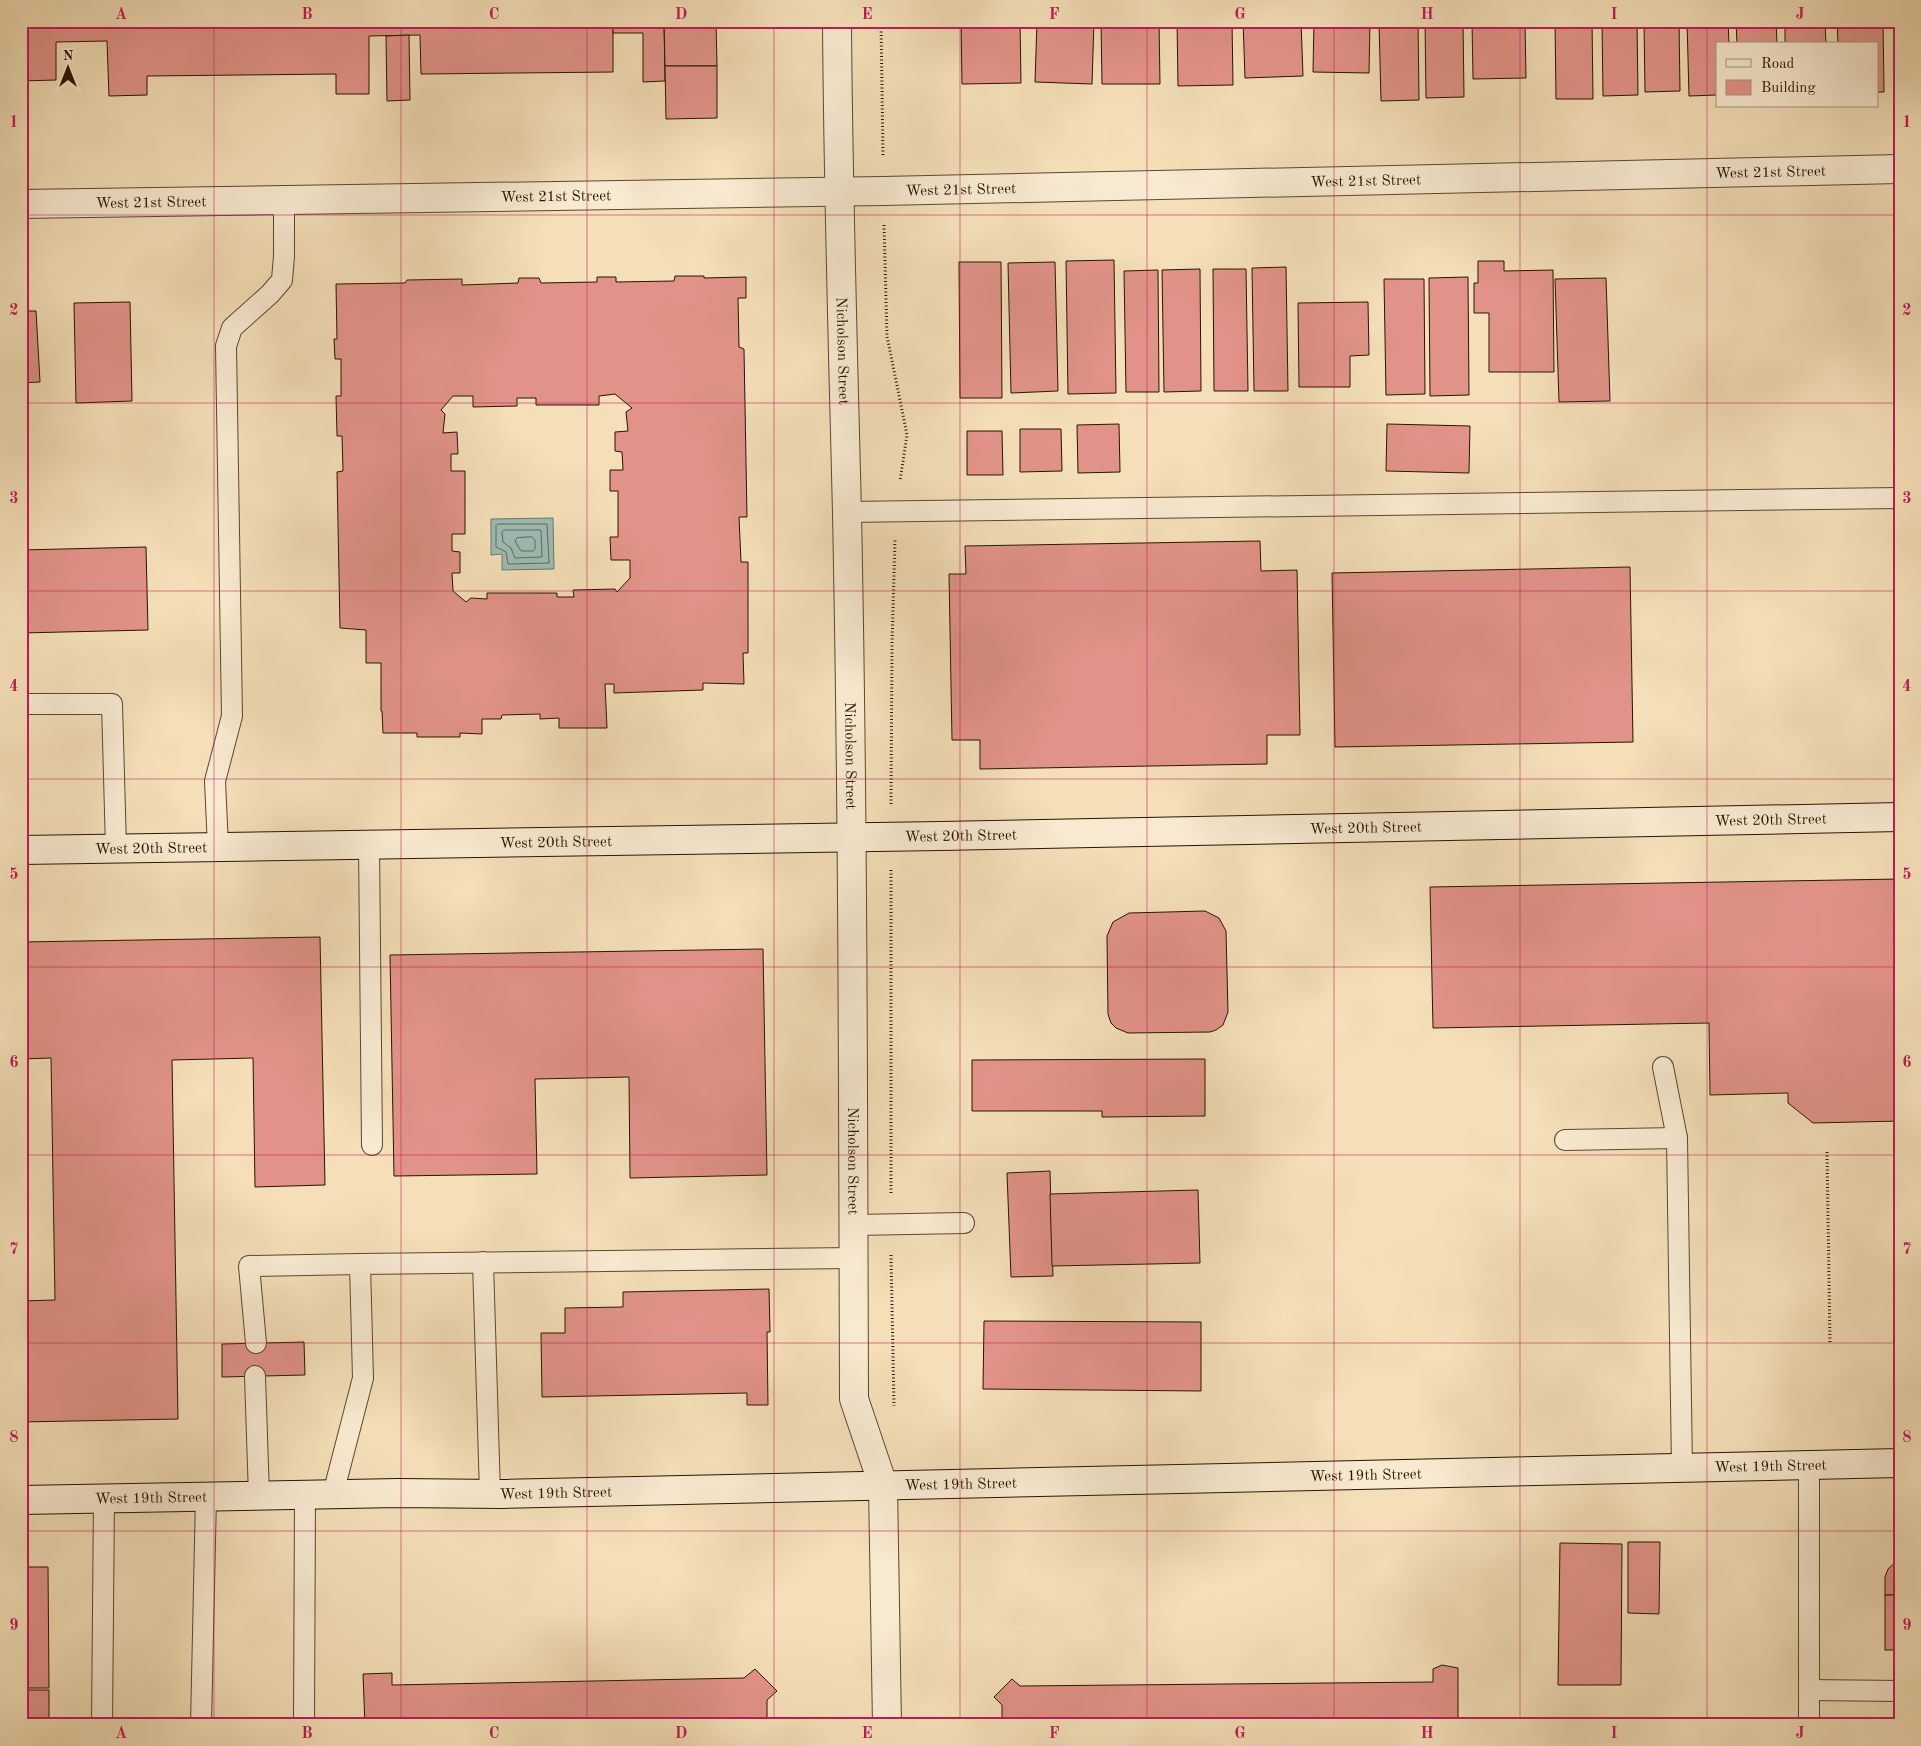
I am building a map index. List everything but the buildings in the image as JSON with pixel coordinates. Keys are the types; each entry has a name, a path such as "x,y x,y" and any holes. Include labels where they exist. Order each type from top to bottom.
{"street":[{"name":"Nicholson Street","path":"837,21 838,191 847,512 852,837 854,1399 883,1485 887,1725"},
{"name":"West 21st Street","path":"21,204 838,191 1900,169"},
{"name":"West 20th Street","path":"21,850 852,837 1900,817"},
{"name":"West 19th Street","path":"21,1500 305,1494 490,1494 1900,1462"}],"lane":[{"path":"218,846 215,781 232,716 226,346 232,328 270,294 282,280 284,200"},
{"path":"847,512 1900,498"},
{"path":"21,704 112,704 116,848"},
{"path":"369,845 372,1145"},
{"path":"1663,1067 1677,1138 1682,1468"},
{"path":"1565,1140 1677,1138"},
{"path":"854,1225 964,1223"},
{"path":"256,1343 249,1266 854,1258"},
{"path":"483,1262 490,1494"},
{"path":"333,1494 363,1378 360,1264"},
{"path":"255,1376 259,1496"},
{"path":"1809,1464 1809,1725"},
{"path":"304,1725 305,1494"},
{"path":"201,1725 206,1496"},
{"path":"102,1725 104,1498"},
{"path":"1809,1690 1900,1690"}],"path":[{"path":"881,21 883,164"},
{"path":"884,222 887,336 907,435 899,490"},
{"path":"892,796 892,645 895,532"},
{"path":"891,872 891,1198"},
{"path":"1827,1152 1830,1343"},
{"path":"891,1250 894,1412"}],"water":[{"path":"553,518 554,569 502,570 502,554 491,555 491,519"}]}
